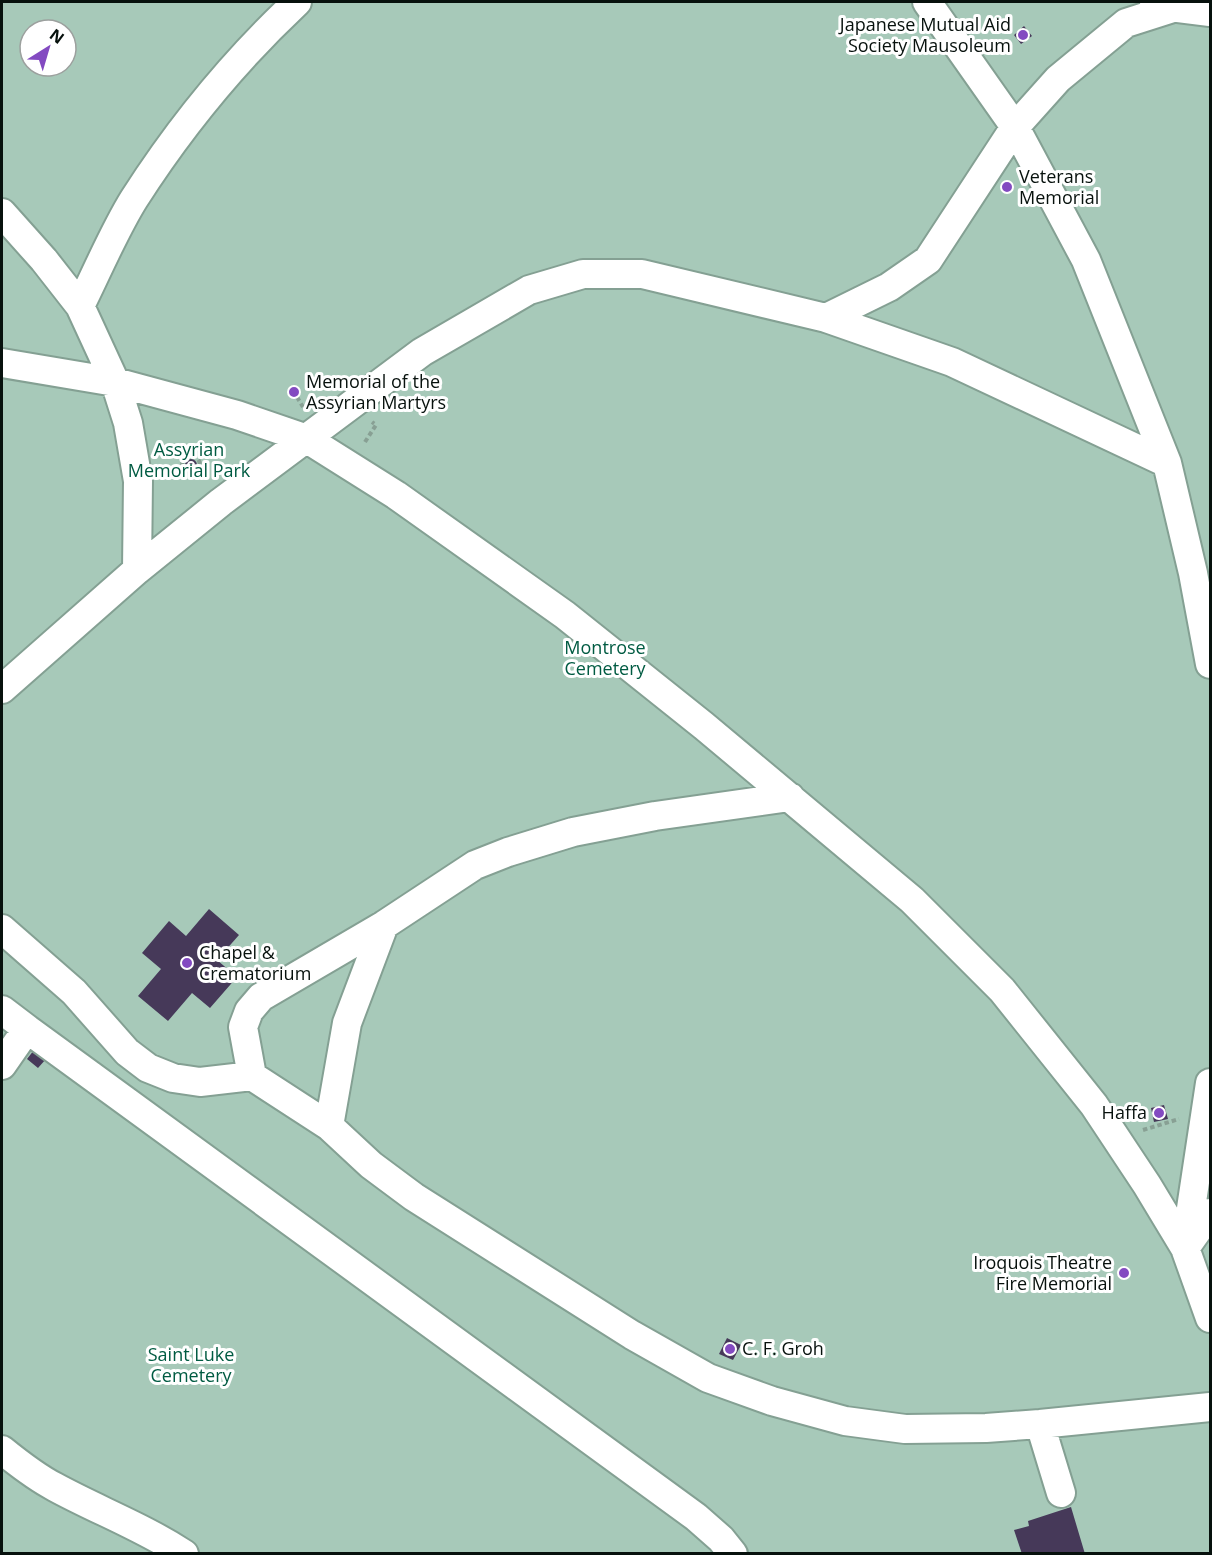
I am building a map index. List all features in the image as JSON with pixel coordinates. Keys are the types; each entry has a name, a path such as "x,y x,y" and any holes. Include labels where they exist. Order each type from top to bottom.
{"lane":[{"path":"80,306 132,201 190,118 260,37 297,2"},
{"path":"927,2 1015,127 1086,260 1167,463 1193,573 1210,664"},
{"path":"1134,2 1210,12"},
{"path":"826,318 889,287 928,260 1015,127 1058,79 1126,23 1173,8"},
{"path":"2,213 44,260 80,306 115,382 128,423 138,481 137,570"},
{"path":"2,689 137,570 231,493 422,352 528,290 583,274 642,274 826,318 951,362 1167,463"},
{"path":"2,363 115,382 237,415 306,439 396,495 565,615 790,796 912,900 1002,990 1094,1105 1120,1145 1185,1248 1210,1318"},
{"path":"252,1076 243,1027 249,1011 261,997 384,925 475,866 508,852 573,832 655,816 790,796"},
{"path":"329,1126 347,1023 384,925"},
{"path":"2,929 74,992 127,1052 148,1068 173,1078 200,1082 252,1076 329,1126 372,1165 414,1197 632,1335 708,1378 772,1401 855,1422 905,1429 986,1428 1210,1407"},
{"path":"2,1010 696,1517 722,1539 733,1554"},
{"path":"2,1065 27,1029"},
{"path":"1185,1248 1210,1083"},
{"path":"1185,1248 1210,1213"},
{"path":"1040,1424 1060,1493"},
{"path":"2,1449 22,1466 54,1487 113,1515 184,1554"}],"path":[{"path":"188,456 196,457 201,464 199,470 194,474 185,472 182,467 183,460 188,456"},
{"path":"1120,1145 1147,1127 1184,1118 1205,1119"}],"green space":[{"name":"Montrose Cemetery","path":"2,2 1210,2 1210,1553 2,1554"}],"building":[{"name":"Japanese Mutual Aid Society Mausoleum","path":"1024,26 1032,36 1021,44 1014,35"},
{"path":"193,459 197,465 193,471 189,471 185,463"},
{"name":"Chapel & Crematorium","path":"209,909 239,935 217,960 237,977 210,1008 192,993 168,1021 138,996 161,969 142,953 169,921 186,936"},
{"path":"34,1050 46,1059 38,1068 27,1059"},
{"name":"Haffa","path":"1164,1105 1168,1119 1154,1122 1151,1108"},
{"name":"C. F. Groh","path":"727,1338 741,1345 733,1360 719,1354"},
{"path":"1071,1507 1085,1554 1022,1554 1014,1530 1029,1526 1028,1521"}],"place":[{"name":"Japanese Mutual Aid Society Mausoleum","path":"1023,35"},
{"name":"Veterans Memorial","path":"1007,187"},
{"name":"Memorial of the Assyrian Martyrs","path":"294,392"},
{"name":"Chapel & Crematorium","path":"187,963"},
{"name":"Haffa","path":"1159,1113"},
{"name":"Iroquois Theatre Fire Memorial","path":"1124,1273"},
{"name":"C. F. Groh","path":"730,1349"}],"park label":[{"name":"Assyrian Memorial Park","path":"189,460"},
{"name":"Saint Luke Cemetery","path":"191,1365"}]}
